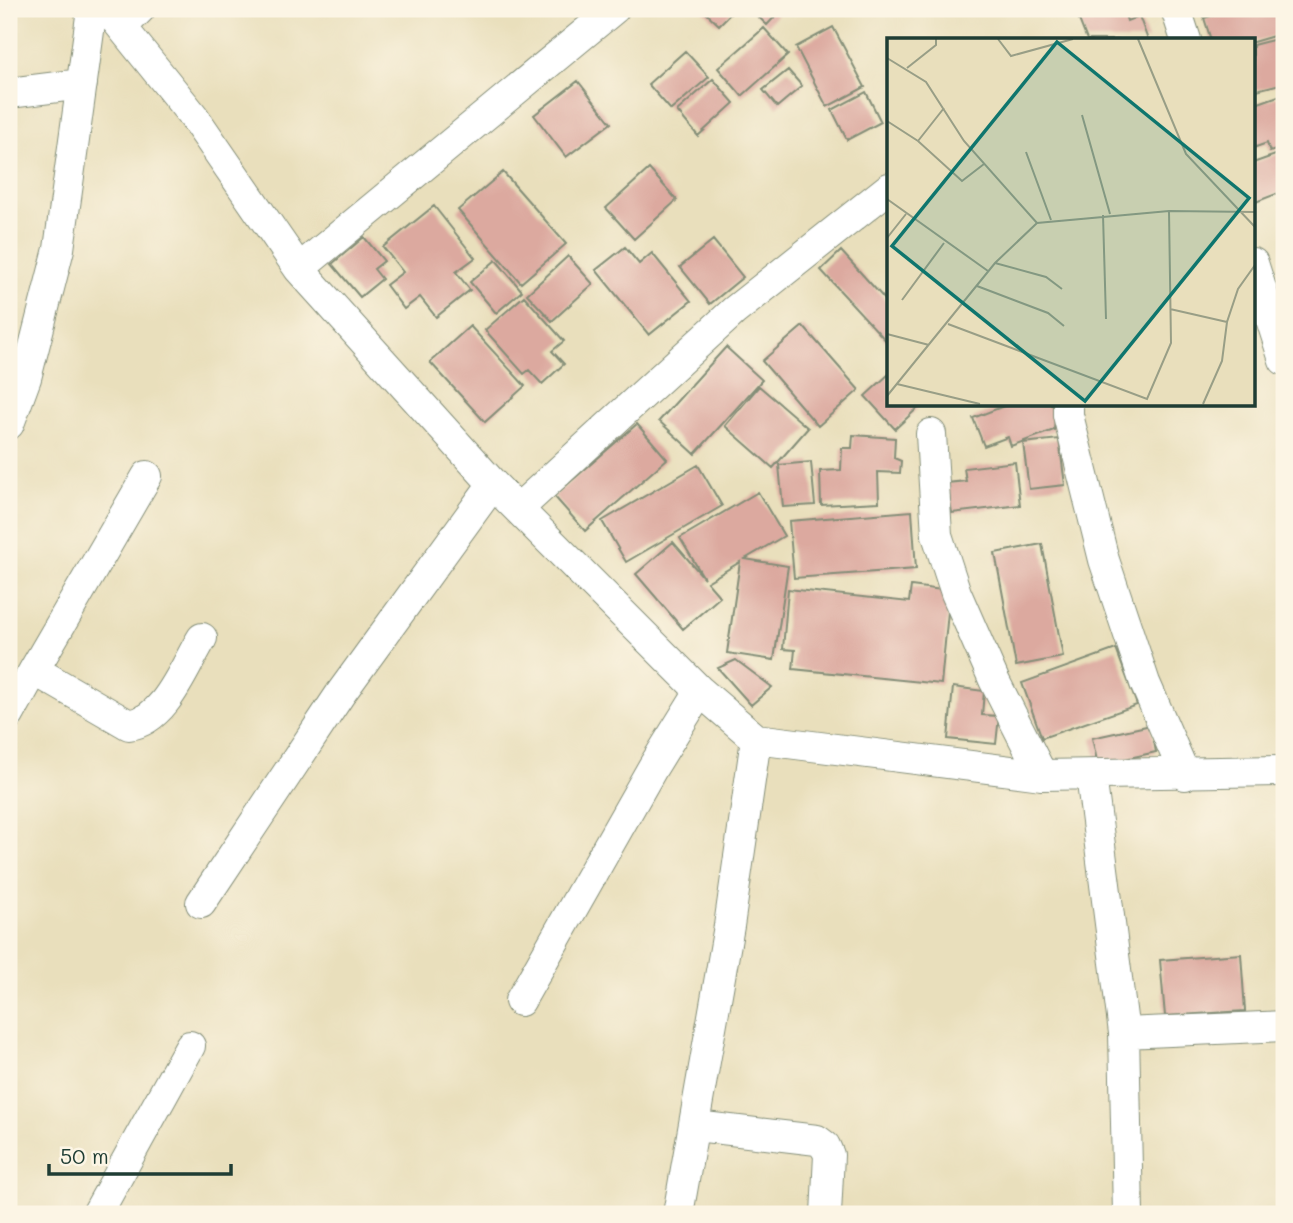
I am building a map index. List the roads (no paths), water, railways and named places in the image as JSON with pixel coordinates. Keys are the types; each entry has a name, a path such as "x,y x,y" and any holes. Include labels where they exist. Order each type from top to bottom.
{"street":[{"path":"9,424 26,379 60,249 92,9"},
{"path":"299,269 614,9"},
{"path":"1176,9 1185,38"},
{"path":"123,15 299,269 493,484 700,691 756,739 1042,775 1284,772"},
{"path":"9,93 82,83"},
{"path":"518,509 734,311 887,190"},
{"path":"1254,266 1284,360"},
{"path":"1068,406 1104,560 1145,684 1185,775"},
{"path":"931,434 937,535 948,570 994,680 1042,775"},
{"path":"9,715 147,476"},
{"path":"201,903 341,693 493,484"},
{"path":"34,670 129,725 144,723 157,713 202,638"},
{"path":"520,1001 653,767 700,691"},
{"path":"678,1214 696,1126 729,926 756,739"},
{"path":"1091,775 1124,1033 1128,1214"},
{"path":"1124,1033 1284,1026"},
{"path":"97,1214 190,1046"},
{"path":"696,1126 817,1140 825,1146 829,1155 826,1214"}]}
